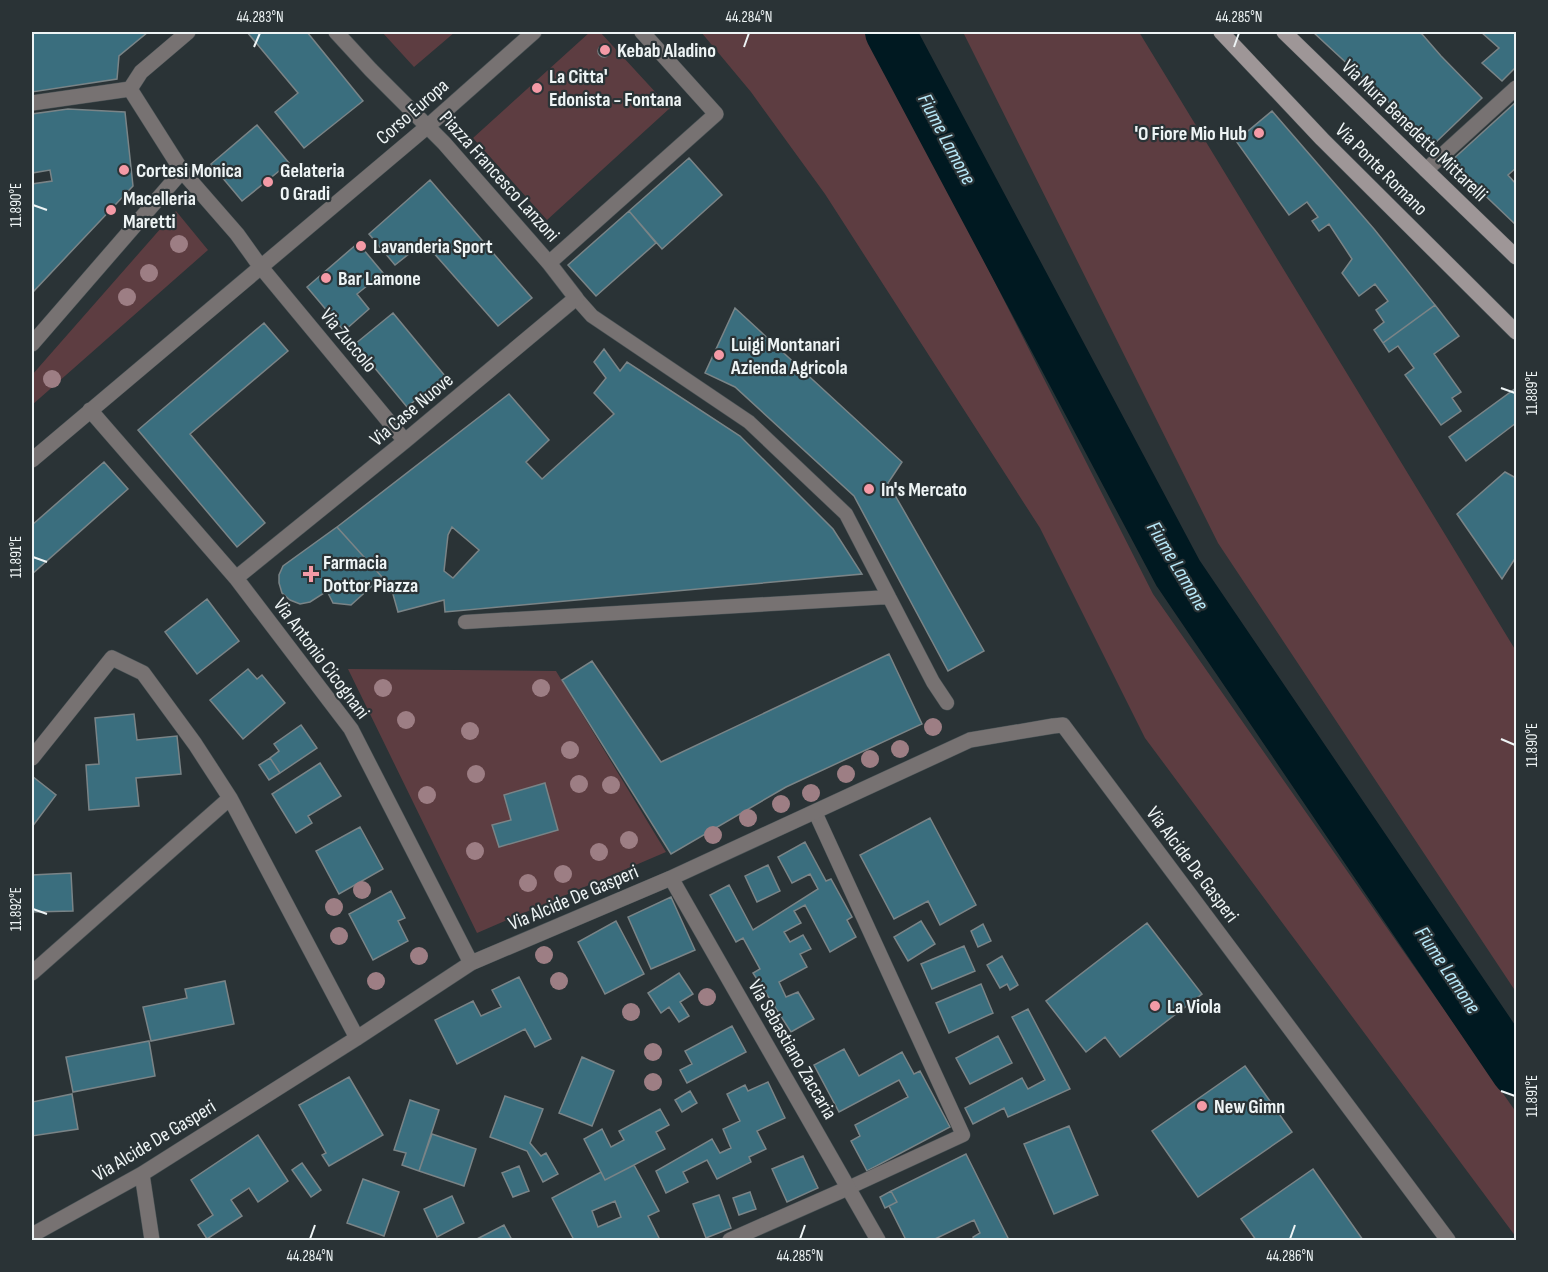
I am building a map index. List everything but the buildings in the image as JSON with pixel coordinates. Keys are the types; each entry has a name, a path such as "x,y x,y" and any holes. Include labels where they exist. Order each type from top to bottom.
{"street":[{"path":"32,103 130,89 141,72 188,32"},
{"name":"Piazza Francesco Lanzoni","path":"336,32 393,93 428,126 549,263 716,114 642,32"},
{"name":"Corso Europa","path":"32,460 428,126 534,32"},
{"name":"Via Ponte Romano","path":"1221,32 1322,139 1516,332"},
{"name":"Via Mura Benedetto Mittarelli","path":"1284,32 1516,257"},
{"path":"1426,170 1516,88"},
{"path":"130,89 182,171 237,234 260,266"},
{"path":"32,344 182,171"},
{"path":"549,263 576,298"},
{"name":"Via Zuccolo","path":"260,266 405,441"},
{"name":"Via Case Nuove","path":"236,578 576,298"},
{"name":"Via Antonio Cicognani","path":"90,410 236,578 351,729 471,963"},
{"path":"32,758 112,658 143,673 195,744 230,798 357,1038"},
{"name":"Via Alcide De Gasperi","path":"32,1235 142,1174 471,963 671,878 970,740 1063,725 1448,1240"},
{"path":"32,973 230,798"},
{"name":"Via Sebastiano Zaccaria","path":"671,878 878,1240"},
{"path":"142,1174 152,1240"},
{"path":"730,1240 848,1188"}],"lane":[{"path":"576,298 592,316 749,422 846,514 933,682 947,703"},
{"path":"465,622 889,597"},
{"path":"815,812 963,1134 848,1188"}],"shaded area":[{"path":"382,32 455,32 414,67"},
{"path":"590,32 600,32 670,108 547,220 473,138"},
{"path":"701,32 868,32 1153,594 1516,1112 1516,1237 1145,738 1040,528 825,194 751,92"},
{"path":"963,32 1139,32 1516,651 1516,992 1218,543"},
{"path":"176,211 208,250 32,405 32,375"},
{"path":"348,669 556,671 666,852 477,933"}],"waterway":[{"name":"Fiume Lamone","path":"890,32 1178,573 1516,1071"}],"place":[{"name":"Kebab Aladino","path":"605,50"},
{"name":"La Citta' Edonista - Fontana","path":"537,88"},
{"name":"'O Fiore Mio Hub","path":"1259,133"},
{"name":"Cortesi Monica","path":"124,170"},
{"name":"Gelateria 0 Gradi","path":"268,182"},
{"name":"Macelleria Maretti","path":"111,210"},
{"name":"Lavanderia Sport","path":"361,246"},
{"name":"Bar Lamone","path":"326,278"},
{"name":"Luigi Montanari Azienda Agricola","path":"719,355"},
{"name":"In's Mercato","path":"869,489"},
{"name":"Farmacia Dottor Piazza","path":"311,574"},
{"name":"La Viola","path":"1155,1006"},
{"name":"New Gimn","path":"1202,1106"}]}
